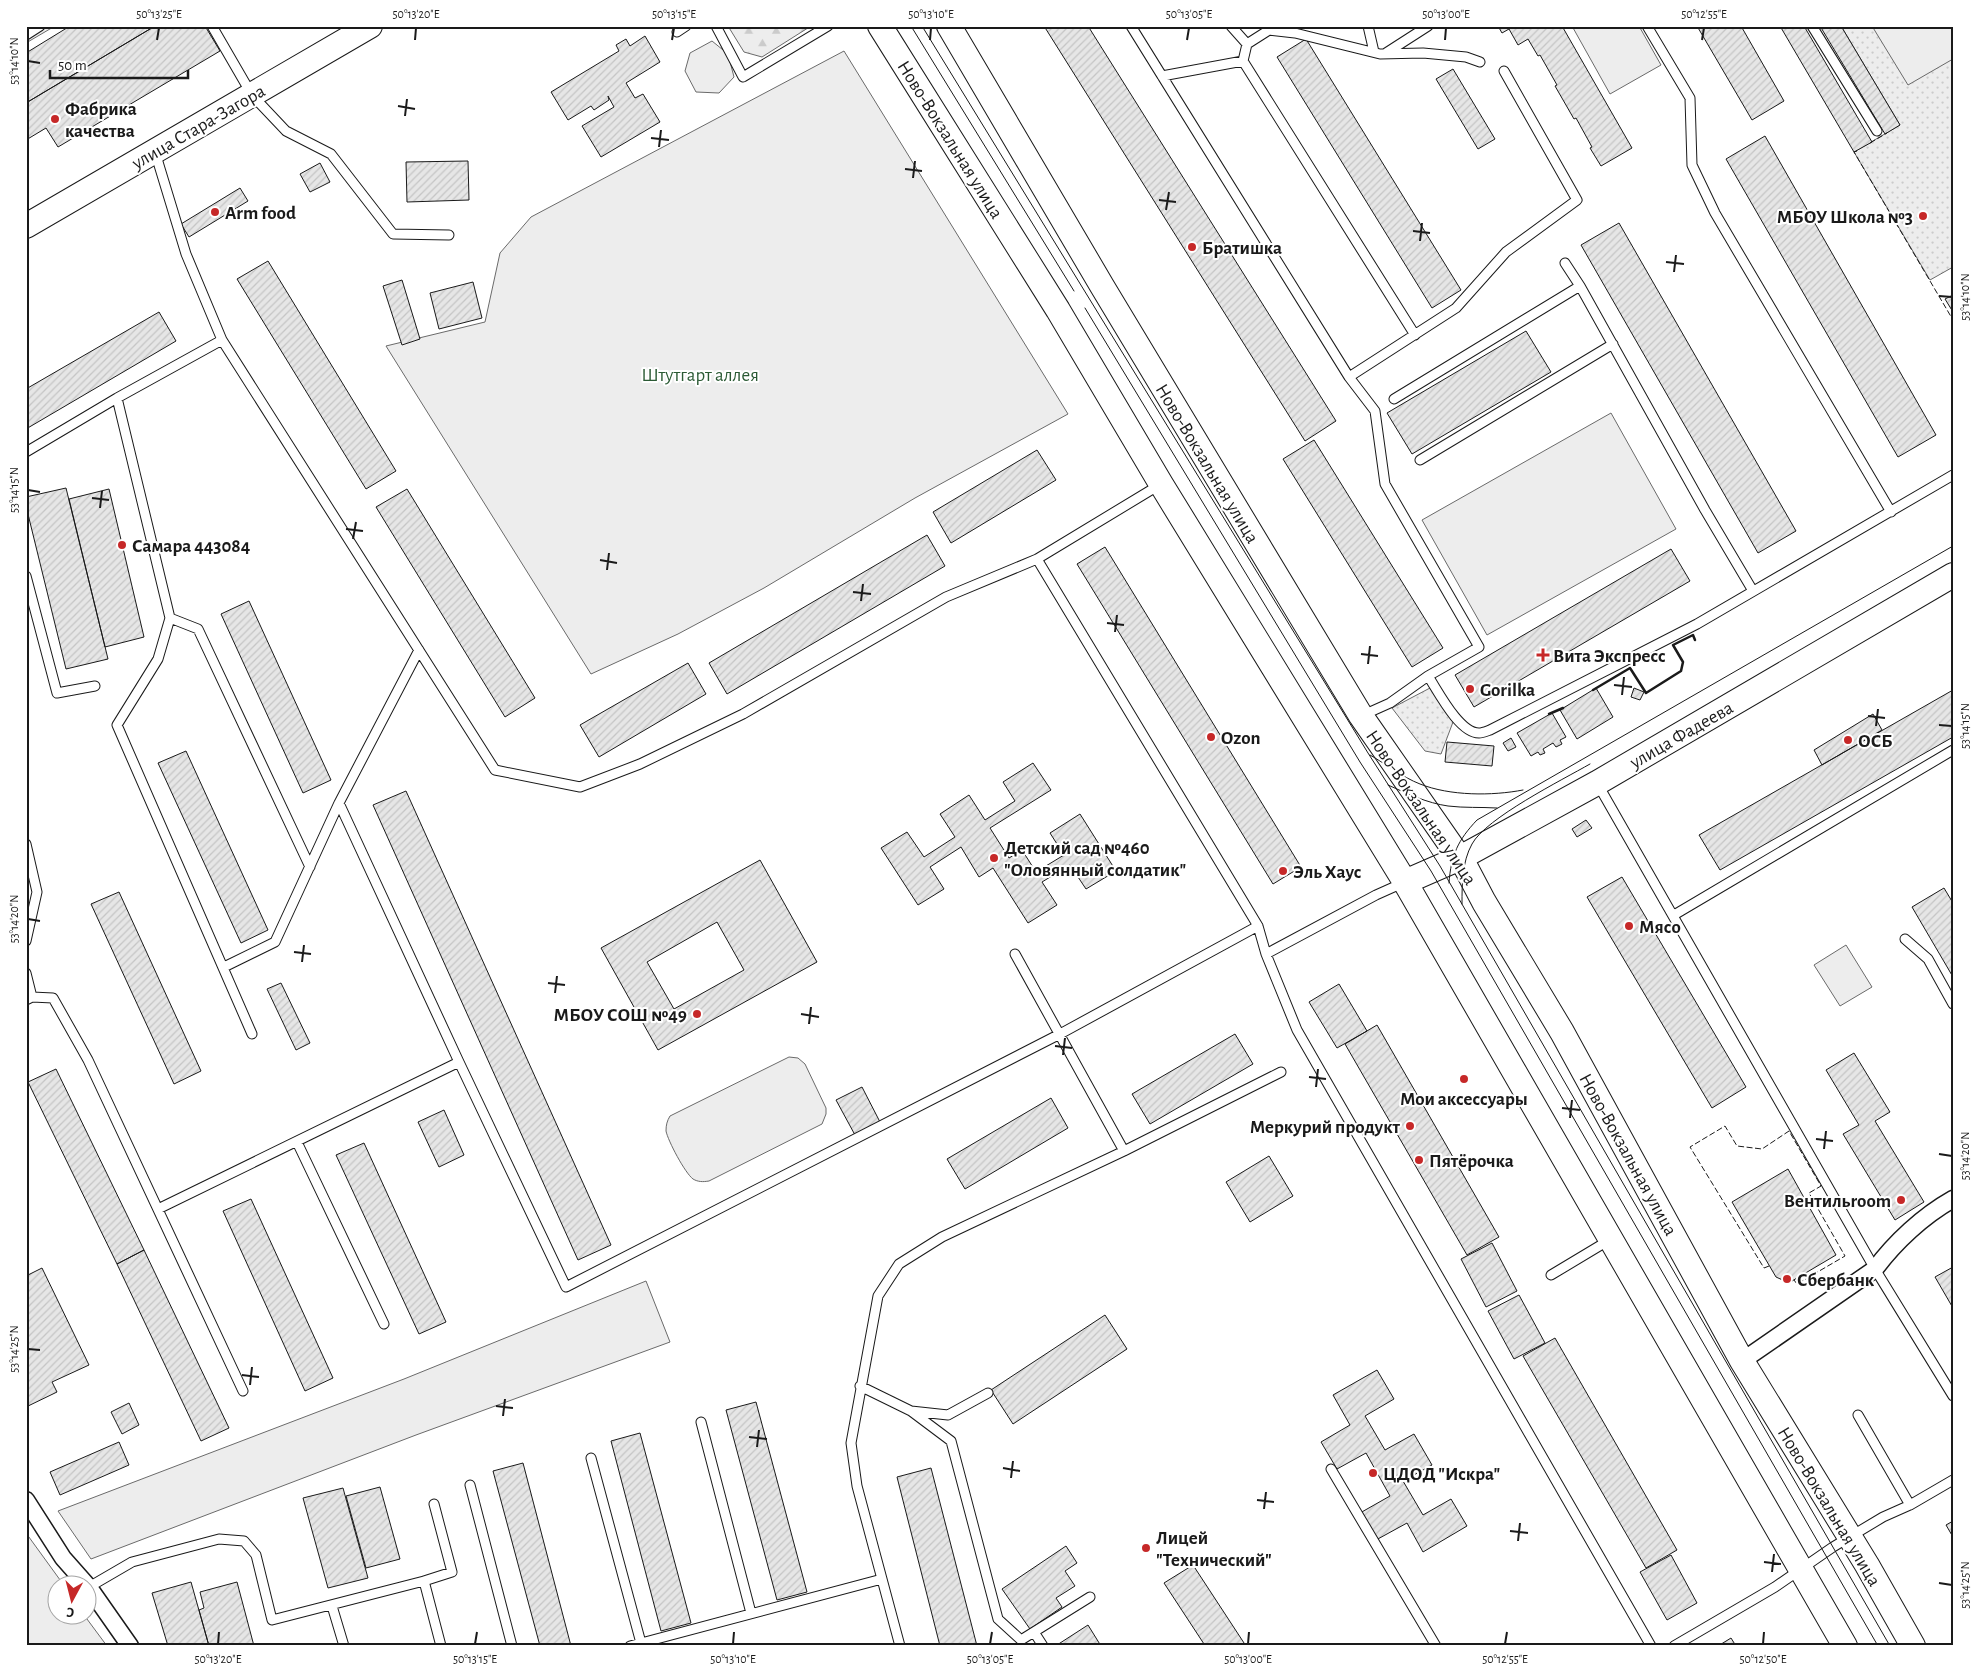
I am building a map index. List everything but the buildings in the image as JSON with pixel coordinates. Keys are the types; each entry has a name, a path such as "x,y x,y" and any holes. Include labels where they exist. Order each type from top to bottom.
{"main road":[{"name":"улица Стара-Загора","path":"26,226 370,26"},
{"name":"Ново-Вокзальная улица","path":"880,26 1058,310 1161,484 1405,882 1845,1646"},
{"name":"Ново-Вокзальная улица","path":"950,27 1102,286 1361,716 1460,858 1484,902 1562,1032 1742,1360 1851,1538 1913,1646"},
{"name":"улица Фадеева","path":"1405,882 1460,858 1597,783 1953,575"}],"street":[{"path":"1742,1360 1874,1269 1889,1250 1940,1206 1953,1199"},
{"path":"26,1500 63,1558 77,1574"},
{"path":"98,1600 130,1646"}],"lane":[{"path":"26,35 40,26"},
{"path":"212,26 252,95 286,131 331,154 393,234 449,235"},
{"path":"677,32 686,26"},
{"path":"716,26 743,76 828,26"},
{"path":"1131,26 1349,377 1374,410 1385,484 1479,647 1428,676 1390,703 1361,716"},
{"path":"1231,26 1247,44"},
{"path":"1368,26 1374,52"},
{"path":"1385,54 1428,26"},
{"path":"1647,26 1690,98 1692,165 1715,214 1892,512"},
{"path":"1812,26 1877,131"},
{"path":"1415,335 1243,61 1247,44 1269,30 1283,30 1385,54 1432,54 1466,57 1480,62"},
{"path":"1162,76 1243,61"},
{"path":"1349,377 1456,308 1506,252 1577,200 1504,71"},
{"path":"154,151 186,254 222,340 495,770 580,787 640,764 743,714 946,597 1037,558 1161,484"},
{"path":"1565,263 1580,286 1705,510 1753,591"},
{"path":"1394,399 1580,286"},
{"path":"26,452 117,398 222,340"},
{"path":"1420,460 1613,344"},
{"path":"117,398 170,618 158,659 117,725 252,1034"},
{"path":"1428,676 1458,722 1478,733 1490,730 1697,624 1953,475"},
{"path":"1037,558 1258,926 1266,954 1297,1030 1651,1646"},
{"path":"26,576 57,693 96,686"},
{"path":"170,618 198,629 310,867"},
{"path":"224,967 275,942 339,803 419,650"},
{"path":"1674,915 1953,750"},
{"path":"1597,783 1674,915 1874,1269 1953,1396"},
{"path":"339,803 566,1287 1060,1034 1258,926"},
{"path":"26,844 37,892 26,940"},
{"path":"1266,954 1376,895 1405,882"},
{"path":"1905,939 1928,959 1953,1004"},
{"path":"1015,954 1124,1151"},
{"path":"26,973 29,999 53,998 88,1060 243,1391"},
{"path":"158,1209 459,1062"},
{"path":"900,1646 857,1486 851,1443 878,1296 899,1264 942,1237 1124,1151 1281,1072"},
{"path":"297,1142 384,1324"},
{"path":"1552,1275 1611,1238"},
{"path":"860,1386 910,1412 951,1441 998,1619 1021,1640 1090,1597"},
{"path":"910,1412 948,1416 988,1393"},
{"path":"1858,1415 1910,1505"},
{"path":"701,1422 751,1614"},
{"path":"591,1458 641,1643"},
{"path":"1331,1469 1436,1646"},
{"path":"1674,1646 1775,1588 1833,1547 1851,1538 1883,1517 1910,1505 1953,1480"},
{"path":"470,1485 512,1646"},
{"path":"98,1581 132,1562 219,1539 244,1541 256,1554 272,1620 332,1606 452,1572 434,1504"},
{"path":"630,1646 882,1578"},
{"path":"424,1581 441,1646"},
{"path":"332,1606 344,1646"},
{"path":"1034,1632 1042,1646"}],"green space":[{"path":"26,26 55,26 26,43"},
{"path":"728,26 811,26 762,57 744,52"},
{"path":"1572,26 1639,26 1661,65 1610,94"},
{"name":"МБОУ Школа №3","path":"1841,26 1953,26 1953,267 1930,280 1854,152 1900,125"},
{"path":"1872,26 1953,26 1953,59 1908,85"},
{"path":"712,41 728,54 734,77 719,93 696,92 685,71 690,53"},
{"name":"Штутгарт аллея","path":"844,51 1068,414 915,498 764,588 678,634 591,674 386,346 485,322 500,253 531,217"},
{"path":"1611,413 1676,529 1487,635 1422,520"},
{"path":"1430,688 1453,722 1441,754 1425,751 1392,708"},
{"path":"1846,945 1872,987 1840,1006 1814,965"},
{"path":"789,1057 798,1058 805,1064 826,1108 822,1124 709,1181 701,1182 693,1179 681,1164 667,1136 666,1127 670,1116"},
{"path":"646,1281 670,1342 416,1435 91,1559 58,1511 404,1379"},
{"path":"26,1533 56,1574 48,1574 48,1624 91,1624 107,1646 26,1646"}],"tram line":[{"path":"911,26 1074,291"},
{"path":"922,26 1368,753 1440,866 1890,1646"},
{"path":"1085,308 1360,762 1431,871 1878,1646"},
{"path":"1449,883 1454,856 1460,841 1477,820 1953,546"},
{"path":"1370,755 1413,781 1444,791 1485,794 1523,790"},
{"path":"1462,904 1466,858 1472,844 1480,834 1508,811 1590,764"},
{"path":"1388,785 1440,805 1497,808"}],"fence":[{"path":"1870,143 1887,133"},
{"path":"1857,151 1854,152 1953,320"},
{"path":"1769,1266 1764,1268 1690,1147 1725,1126 1737,1146 1762,1149 1789,1131 1821,1186 1809,1193 1845,1256 1797,1284 1794,1280"}],"wall":[{"path":"1593,690 1630,668 1646,693 1681,671 1683,662 1673,645 1693,635 1695,640"},
{"path":"1549,714 1563,708"}],"place":[{"name":"Фабрика качества","path":"55,119"},
{"name":"Arm food","path":"215,212"},
{"name":"МБОУ Школа №3","path":"1923,216"},
{"name":"Братишка","path":"1192,247"},
{"name":"Самара 443084","path":"122,545"},
{"name":"Вита Экспресс","path":"1543,655"},
{"name":"Gorilka","path":"1470,689"},
{"name":"Ozon","path":"1211,737"},
{"name":"ОСБ","path":"1848,740"},
{"name":"Детский сад №460 \"Оловянный солдатик\"","path":"994,858"},
{"name":"Эль Хаус","path":"1283,871"},
{"name":"Мясо","path":"1629,926"},
{"name":"МБОУ СОШ №49","path":"697,1014"},
{"name":"Мои аксессуары","path":"1464,1079"},
{"name":"Меркурий продукт","path":"1410,1126"},
{"name":"Пятёрочка","path":"1419,1160"},
{"name":"Вентильroom","path":"1901,1200"},
{"name":"Сбербанк","path":"1787,1279"},
{"name":"ЦДОД \"Искра\"","path":"1373,1473"},
{"name":"Лицей \"Технический\"","path":"1146,1548"}]}
